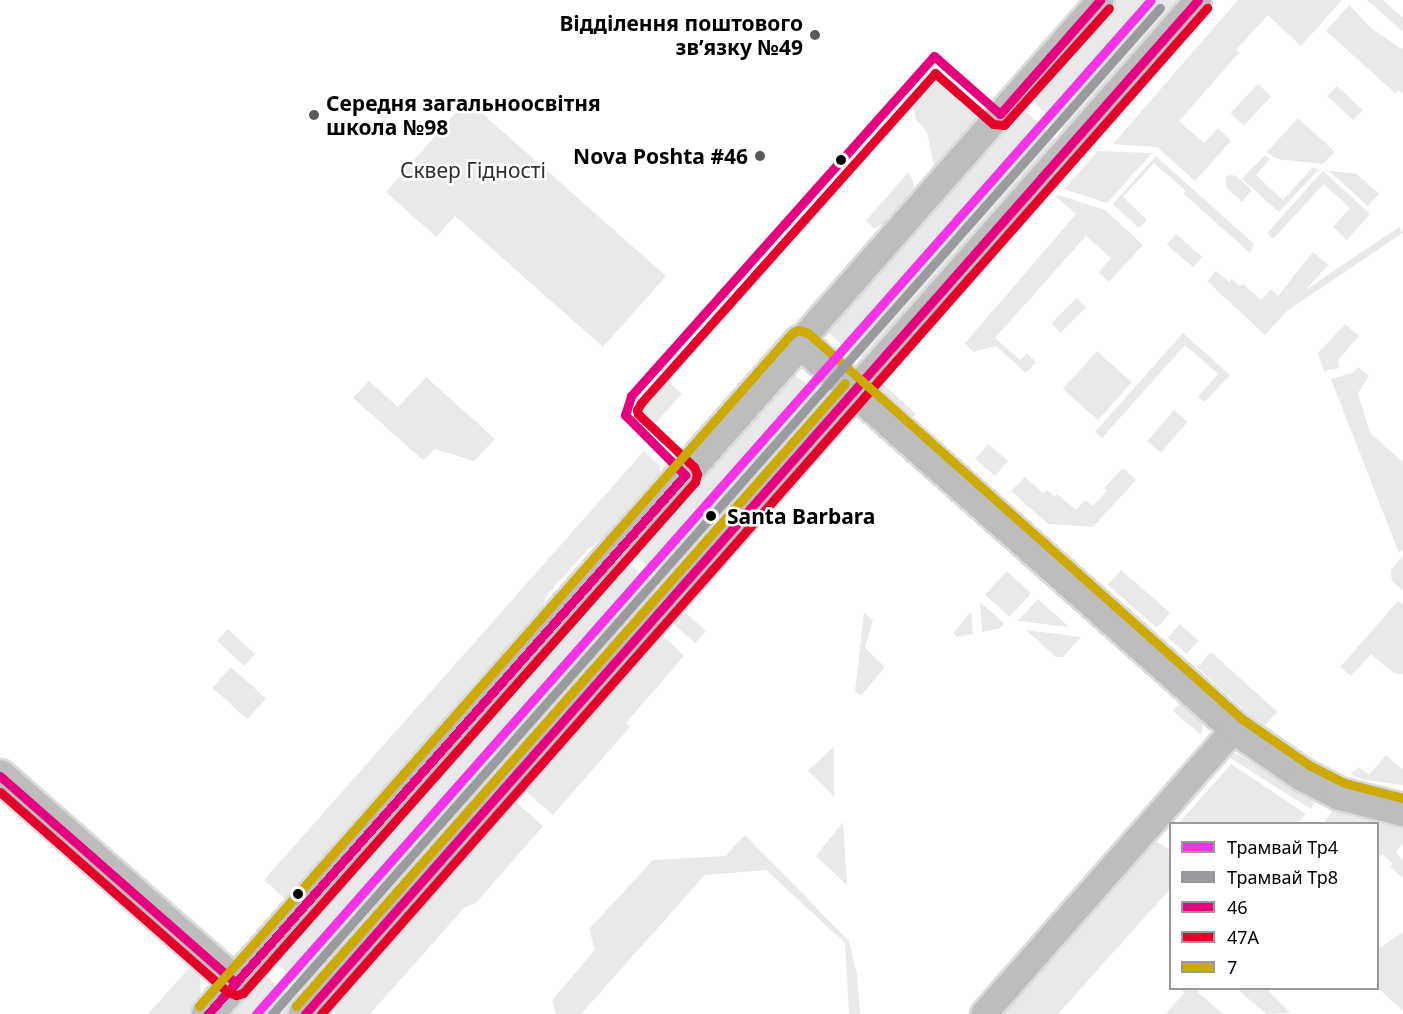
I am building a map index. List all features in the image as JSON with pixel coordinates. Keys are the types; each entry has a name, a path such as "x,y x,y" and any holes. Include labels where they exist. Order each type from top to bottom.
{"main road":[{"path":"208,1014 800,342 1235,728 1303,775 1340,794 1403,810"},
{"path":"305,1014 854,391"},
{"path":"0,776 236,983"}],"street":[{"path":"800,342 1100,0"},
{"path":"854,391 1198,0"},
{"path":"984,1014 1235,728"}],"green space":[{"path":"1113,0 1182,0 1065,131 1028,97"},
{"path":"1238,0 1342,0 1301,46 1268,15 1236,50 1239,53 1179,121 1204,143 1218,128 1231,141 1195,181 1157,147 1113,144"},
{"path":"1367,0 1383,0 1403,18 1403,32"},
{"path":"1349,5 1371,28 1403,50 1403,94 1398,90 1395,93 1326,31"},
{"path":"938,76 953,84 969,98 976,116 975,125 935,170 927,133 916,119 913,104"},
{"path":"1258,84 1271,96 1244,126 1231,113"},
{"path":"1337,86 1363,110 1353,120 1327,96"},
{"name":"Сквер Гідності","path":"467,100 666,276 603,347 455,216 436,237 386,192"},
{"path":"1020,106 1057,140 864,357 854,356 826,330"},
{"path":"1298,118 1335,152 1323,164 1276,159 1267,152"},
{"path":"1098,151 1152,153 1107,203 1064,189"},
{"path":"1265,155 1270,159 1256,175 1283,200 1312,168 1319,169 1279,212 1242,179"},
{"path":"1156,156 1254,244 1250,253 1184,194 1186,191 1154,163 1123,197 1147,220 1139,228 1113,204"},
{"path":"1323,171 1370,214 1347,240 1333,227 1350,208 1324,184 1273,239 1267,233"},
{"path":"1329,171 1357,174 1379,194 1368,206"},
{"path":"908,172 913,181 914,192 892,218 875,229 866,221"},
{"path":"1236,176 1252,190 1242,202 1226,187 1226,177"},
{"path":"1058,195 1105,210 1143,245 1109,282 1099,272 1111,258 1086,236 995,338 1020,360 1027,353 1036,362 1026,373 996,346 973,352 965,343 1076,214 1056,197"},
{"path":"1399,227 1403,233 1274,320 1270,314"},
{"path":"1176,234 1202,257 1193,268 1167,245"},
{"path":"1313,252 1328,265 1265,335 1207,281 1216,271 1229,282 1232,279 1240,286 1243,284 1261,300 1271,289 1278,296"},
{"path":"1077,298 1086,307 1061,333 1052,323"},
{"path":"1345,324 1359,336 1338,360 1339,368 1324,371 1318,353"},
{"path":"1183,333 1230,375 1205,402 1198,397 1218,374 1185,345 1102,438 1095,432"},
{"path":"1097,351 1132,382 1098,420 1063,389"},
{"path":"1358,367 1369,376 1358,393 1370,433 1403,462 1403,549 1399,553 1331,379 1353,373"},
{"path":"793,374 818,393 819,405 667,583 634,554"},
{"path":"426,377 495,439 474,461 435,449 423,460 353,398 369,381 398,407"},
{"path":"880,381 916,414 906,424 880,396 878,388"},
{"path":"669,382 682,394 648,431 638,422 637,406 657,383"},
{"path":"1174,410 1188,422 1161,453 1147,441"},
{"path":"988,444 1008,461 995,476 975,459"},
{"path":"644,451 660,466 661,476 613,530 587,550 546,596 542,610 286,900 264,880"},
{"path":"1123,468 1136,480 1093,527 1048,524 1011,491 1025,477 1043,493 1047,490 1055,497 1057,494 1076,510 1085,500 1093,506 1107,491 1104,488"},
{"path":"1403,556 1403,591 1393,582 1391,570"},
{"path":"627,562 660,591 311,993 277,964"},
{"path":"1121,570 1170,613 1157,628 1108,585"},
{"path":"1007,571 1031,594 1009,617 985,594"},
{"path":"1038,599 1069,627 1018,621"},
{"path":"1398,601 1403,605 1403,674 1394,673 1371,654 1351,676 1340,667"},
{"path":"980,602 1004,623 1000,628 982,632"},
{"path":"679,607 706,631 695,643 668,619"},
{"path":"971,612 973,634 957,637 953,633"},
{"path":"864,613 873,620 865,648 885,667 861,696 855,691"},
{"path":"1180,624 1199,641 1187,654 1168,637"},
{"path":"655,628 684,656 626,723 630,727 553,815 516,783"},
{"path":"228,629 255,654 244,666 217,641"},
{"path":"1026,630 1081,637 1063,657 1056,657"},
{"path":"1211,652 1277,712 1263,727 1197,668"},
{"path":"231,667 266,698 247,719 212,688"},
{"path":"1178,705 1184,705 1203,724 1201,735 1173,711"},
{"path":"834,746 834,797 808,771"},
{"path":"1232,751 1310,797 1314,803 1311,809 1227,756"},
{"path":"1386,755 1403,770 1403,785 1364,780 1351,774 1359,767 1369,775"},
{"path":"1231,764 1306,814 1298,822 1180,822"},
{"path":"507,794 543,826 476,903 465,907 370,1014 337,1014 325,1004"},
{"path":"1341,805 1403,815 1403,843 1396,852 1403,861 1403,878 1390,867 1393,864 1382,854 1379,857 1379,822 1324,822 1334,809"},
{"path":"843,822 847,885 816,856"},
{"path":"1145,834 1169,849 1169,890 1058,1014 990,1014"},
{"path":"745,835 849,941 857,975 860,1014 849,1014 845,943 766,870 705,875 581,1014 556,1014 552,1000 595,950 589,929 653,860 725,856"},
{"path":"1403,932 1403,1011 1379,989 1379,948"},
{"path":"192,965 196,965 200,976 201,1004 192,1014 148,1014"},
{"path":"262,972 299,1005 291,1014 225,1014"},
{"path":"1182,990 1199,990 1197,992 1223,1014 1165,1014 1184,993"},
{"path":"1238,990 1268,990 1290,1013 1266,1014"}],"tram line":[{"name":"Тр4","path":"256,1014 1151,0"},
{"name":"Тр8","path":"272,1014 1160,8"}],"transit line":[{"name":"46","path":"208,1014 685,475 625,415 631,396 934,56 1000,114 1100,0"},
{"name":"46","path":"305,1014 1198,0"},
{"name":"47А","path":"0,792 228,992 236,995 243,993 695,482 697,474 694,467 638,414 637,410 641,403 935,73 993,124 1004,125 1109,8"},
{"name":"47А","path":"321,1014 1207,8"},
{"name":"7","path":"199,1006 791,334 798,330 808,333 1242,719 1309,765 1344,783 1403,798"},
{"name":"7","path":"296,1006 845,383"},
{"name":"46","path":"0,776 236,983"}],"place":[{"name":"Відділення поштового зв’язку №49","path":"815,35"},
{"name":"Середня загальноосвітня школа №98","path":"314,115"},
{"name":"Nova Poshta #46","path":"760,156"},
{"name":"Santa Barbara","path":"711,516"}]}
